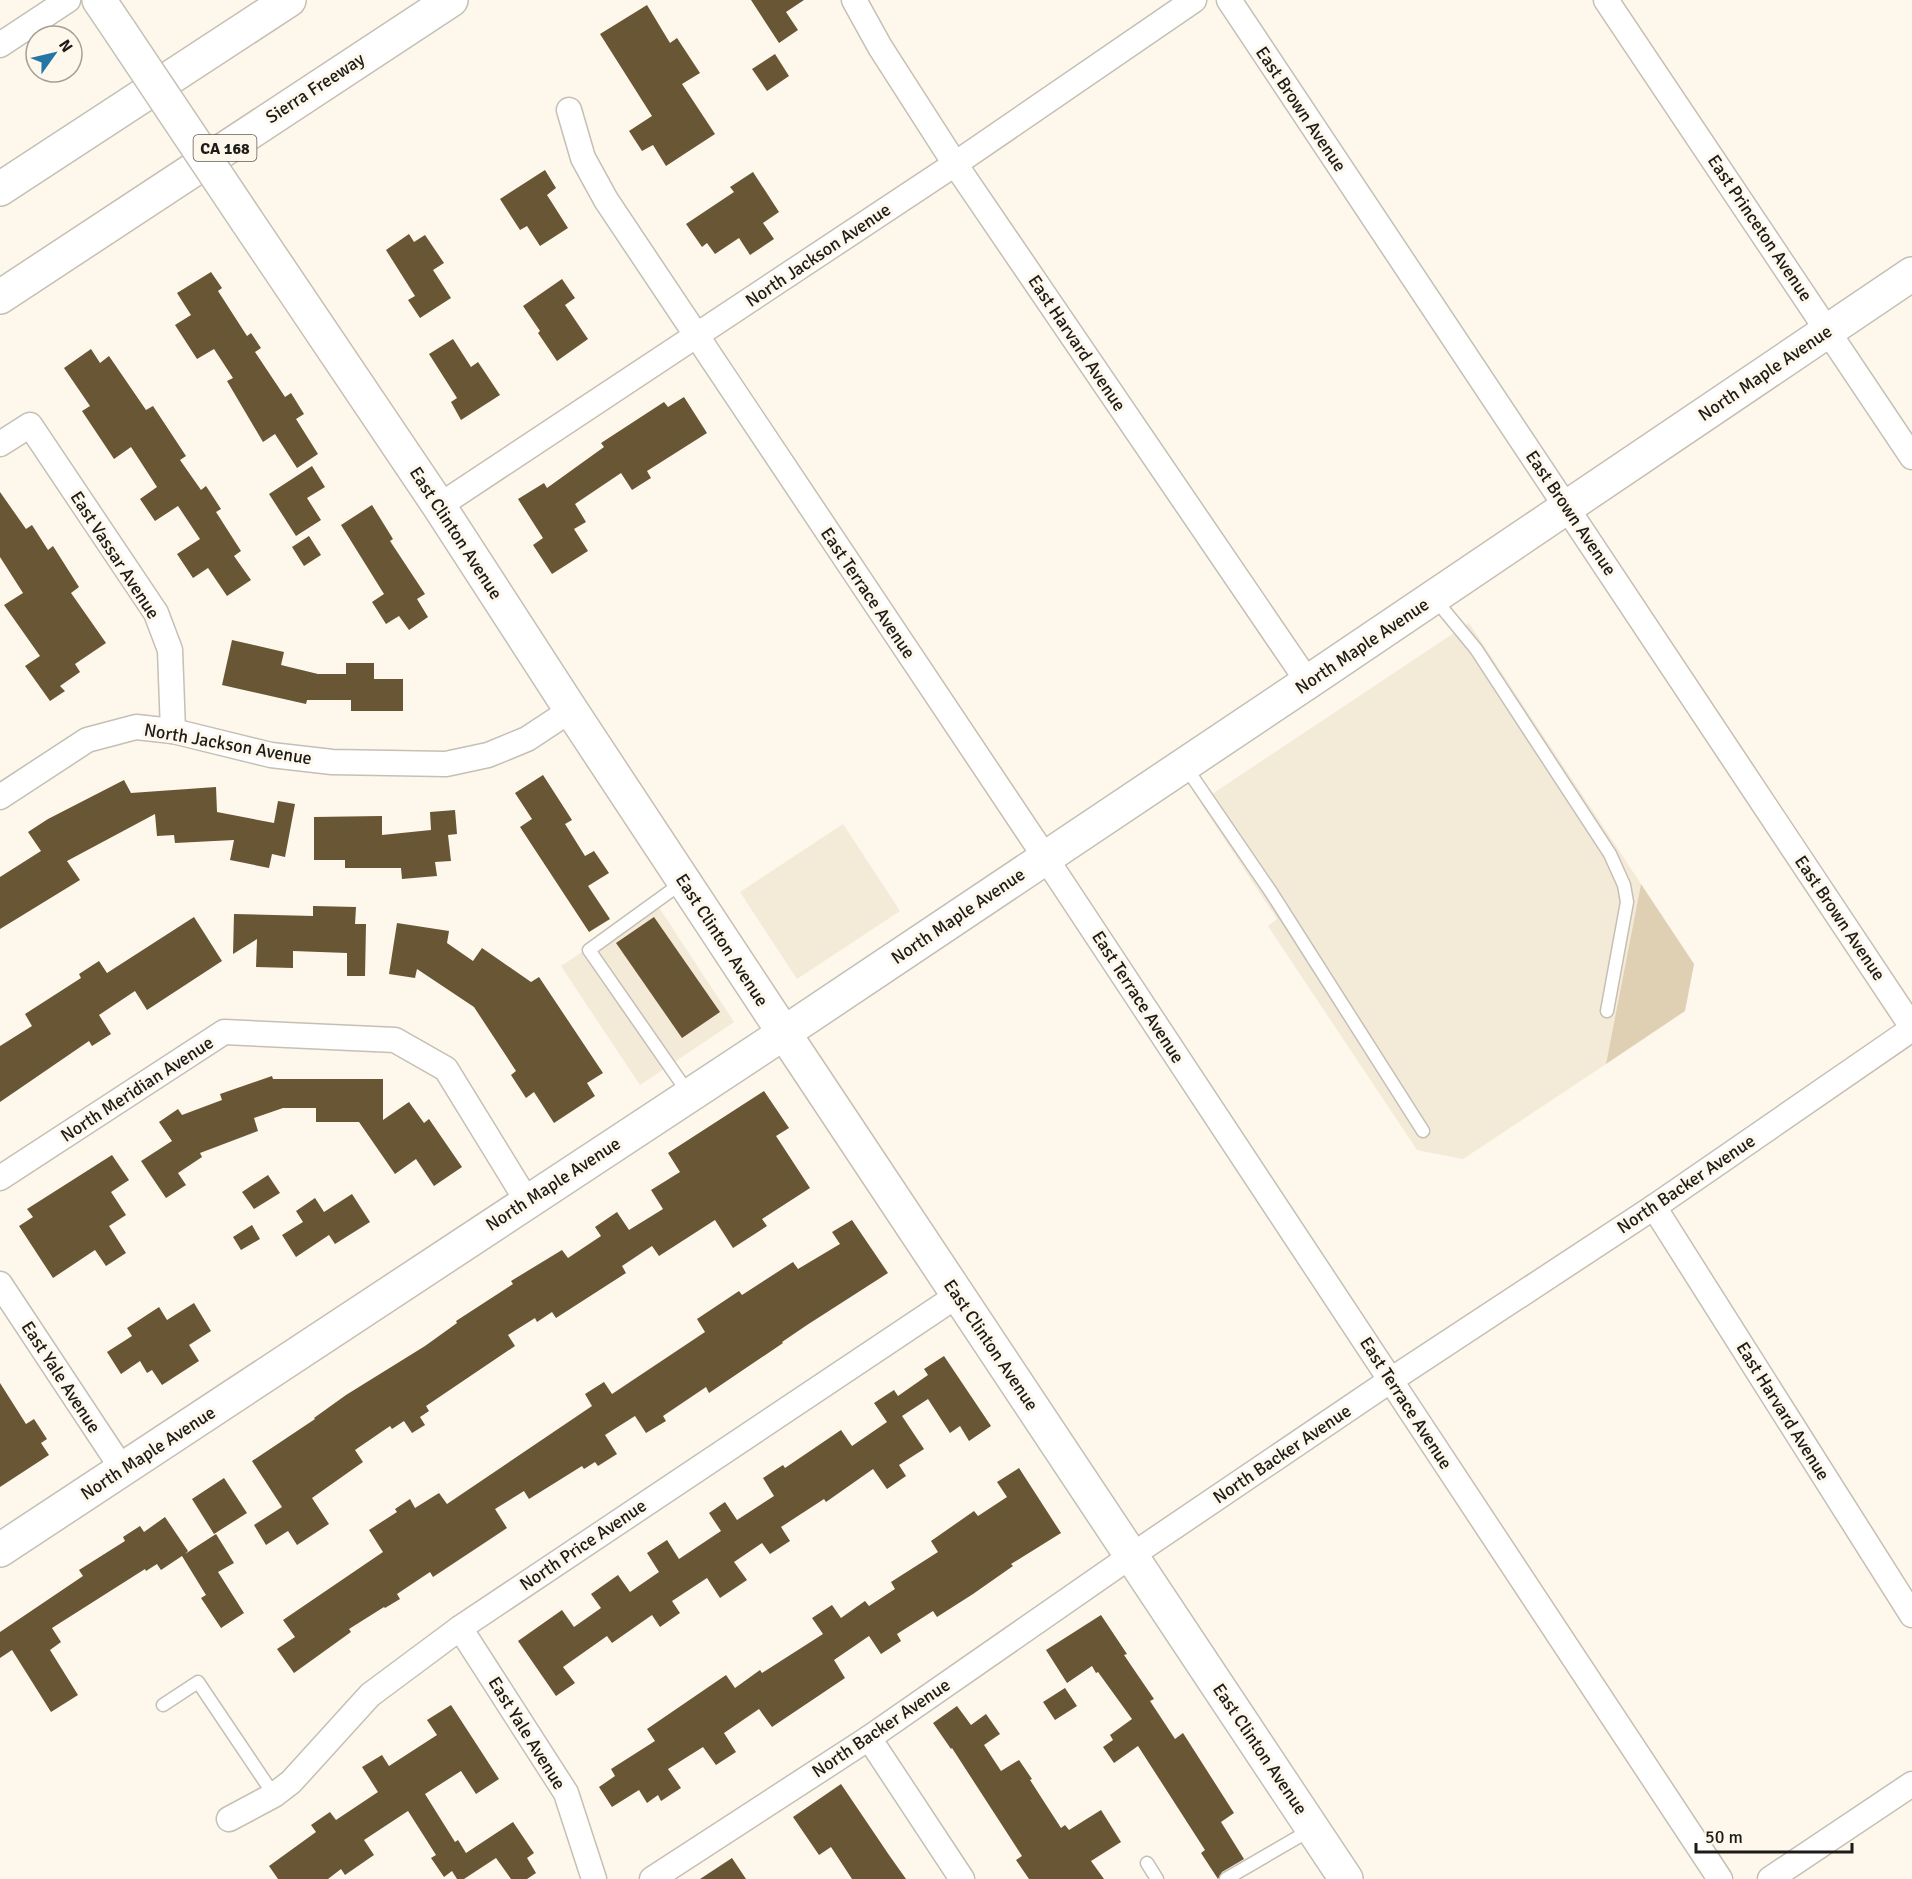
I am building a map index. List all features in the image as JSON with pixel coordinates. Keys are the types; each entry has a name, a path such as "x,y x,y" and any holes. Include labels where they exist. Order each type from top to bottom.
{"main road":[{"name":"East Clinton Avenue","path":"99,0 439,506 684,882 1346,1879"},
{"path":"0,189 289,0"},
{"name":"Sierra Freeway","path":"0,297 451,0"},
{"name":"North Maple Avenue","path":"0,1551 784,1033 1434,598 1912,274"}],"street":[{"path":"0,45 68,0"},
{"name":"East Harvard Avenue","path":"854,0 880,47 955,164 1308,682"},
{"name":"North Jackson Avenue","path":"439,506 955,164 1194,0"},
{"name":"East Brown Avenue","path":"1229,0 1912,1028"},
{"name":"East Princeton Avenue","path":"1606,0 1912,458"},
{"name":"East Terrace Avenue","path":"569,110 584,158 606,200 1045,857 1720,1879"},
{"name":"East Vassar Avenue","path":"0,444 30,425 156,613 170,650 173,731"},
{"name":"North Jackson Avenue","path":"0,797 87,740 136,727 173,731 271,755 332,762 446,764 488,756 527,740 571,710"},
{"name":"North Backer Avenue","path":"652,1879 869,1738 1131,1556 1391,1380 1654,1207 1912,1028"},
{"name":"North Meridian Avenue","path":"0,1178 224,1032 395,1040 446,1069 527,1201"},
{"name":"East Harvard Avenue","path":"1654,1207 1912,1615"},
{"name":"East Yale Avenue","path":"0,1284 123,1470"},
{"name":"North Price Avenue","path":"229,1819 274,1795 291,1782 370,1695 460,1628 958,1294"},
{"name":"East Yale Avenue","path":"460,1628 566,1793 594,1879"},
{"path":"869,1738 962,1879"},
{"path":"1770,1879 1912,1784"}],"lane":[{"path":"1434,598 1476,649 1610,854 1624,885 1627,902 1607,1011"},
{"path":"1184,765 1271,892 1423,1131"},
{"path":"684,882 589,950 690,1095"},
{"path":"163,1705 198,1682 274,1795"},
{"path":"1226,1879 1313,1828"},
{"path":"1147,1863 1157,1879"}],"shaded area":[{"path":"1469,623 1641,884 1606,1064 1463,1159 1417,1150 1268,926 1277,919 1200,802"},
{"path":"843,824 900,911 797,979 740,892"},
{"path":"1641,884 1694,964 1685,1011 1606,1064"},
{"path":"656,903 734,1022 640,1085 561,966"}],"building":[{"path":"751,0 804,0 786,12 798,30 779,43"},
{"path":"647,5 670,43 677,38 700,73 682,84 715,134 666,166 653,145 642,151 629,131 652,116 600,34"},
{"path":"775,54 789,76 767,91 752,69"},
{"path":"545,170 556,188 547,195 568,228 540,246 527,226 520,230 500,199"},
{"path":"753,172 779,212 763,223 774,239 750,255 739,238 715,254 707,243 702,247 686,224 734,192 730,187"},
{"path":"409,234 414,242 425,235 444,263 433,270 451,298 420,318 408,300 415,296 386,250"},
{"path":"211,272 222,288 218,291 247,336 251,333 261,348 255,352 285,397 291,393 304,414 296,419 318,454 297,468 275,434 263,442 227,381 233,378 214,349 197,359 175,325 191,315 177,293"},
{"path":"562,279 575,298 565,305 588,339 557,361 523,306"},
{"path":"453,339 471,367 478,362 500,395 461,420 451,402 457,398 429,354"},
{"path":"91,349 100,363 109,356 146,410 153,406 186,456 180,460 201,490 206,486 221,509 216,512 241,551 234,556 251,580 227,596 208,568 193,578 177,554 200,539 178,506 155,521 140,499 157,487 131,447 114,459 82,411 90,406 64,368"},
{"path":"684,397 707,433 647,471 651,478 632,490 621,473 575,504 586,522 574,529 588,551 552,574 533,545 543,538 518,499 544,483 547,488 604,447 601,443 664,402 668,407"},
{"path":"312,466 325,487 307,498 321,520 296,536 269,494"},
{"path":"0,492 26,529 32,525 48,550 53,546 79,587 71,593 106,643 75,664 80,672 60,686 65,691 50,701 25,666 40,656 4,605 23,593 0,557"},
{"path":"372,505 393,539 390,541 425,594 417,599 428,617 409,630 399,616 386,624 372,602 384,594 341,525"},
{"path":"309,536 321,555 304,566 292,547"},
{"path":"232,640 284,652 281,665 318,674 346,674 346,663 374,663 374,679 403,679 403,711 351,711 351,700 307,700 306,704 222,685"},
{"path":"543,775 572,820 565,824 585,856 594,851 609,873 588,886 610,919 589,932 520,827 532,819 515,793"},
{"path":"124,780 131,793 216,787 217,812 274,823 278,801 295,804 285,857 272,854 269,868 230,860 234,840 175,843 174,835 157,836 155,814 67,861 80,880 0,929 0,877 41,851 28,832 48,819"},
{"path":"455,810 457,834 448,835 451,861 435,862 437,876 402,879 401,868 345,868 345,860 314,860 314,817 382,816 382,835 431,830 430,812"},
{"path":"313,906 356,907 355,924 366,924 365,976 347,976 347,953 293,951 293,968 256,967 257,939 233,954 234,914 313,916"},
{"path":"194,917 222,961 147,1010 135,991 99,1015 111,1034 92,1046 89,1041 0,1102 0,1046 32,1026 25,1014 81,978 79,974 99,961 107,973"},
{"path":"654,917 720,1012 682,1038 616,943"},
{"path":"397,923 449,931 447,943 473,961 482,948 531,982 539,977 603,1073 587,1083 595,1096 554,1123 534,1092 526,1098 511,1075 516,1071 474,1007 417,969 415,978 389,974"},
{"path":"272,1076 273,1079 383,1079 383,1120 409,1102 424,1123 429,1119 462,1167 434,1186 416,1159 395,1174 359,1122 316,1122 316,1108 283,1108 254,1118 258,1131 200,1153 202,1157 178,1173 186,1185 166,1198 141,1161 172,1141 159,1122 178,1109 182,1115 222,1100 220,1094"},
{"path":"764,1091 789,1128 776,1136 810,1188 762,1219 767,1226 733,1248 715,1220 659,1256 652,1246 622,1266 626,1273 556,1318 552,1312 537,1322 535,1318 508,1335 515,1346 426,1406 429,1411 420,1417 425,1425 412,1433 404,1421 392,1429 390,1426 355,1450 363,1462 312,1498 329,1524 297,1545 288,1531 266,1545 254,1525 282,1507 252,1461 315,1419 346,1395 425,1346 457,1323 456,1321 513,1284 511,1281 562,1250 568,1258 601,1236 595,1227 617,1212 629,1230 663,1209 651,1190 680,1172 668,1153"},
{"path":"112,1155 129,1180 111,1192 126,1215 109,1226 126,1253 106,1266 95,1250 53,1278 19,1226 33,1217 27,1209"},
{"path":"268,1175 280,1193 254,1209 242,1192"},
{"path":"352,1194 370,1222 335,1244 329,1235 296,1257 282,1235 303,1222 296,1211 315,1198 324,1212"},
{"path":"852,1220 888,1273 807,1325 709,1393 706,1387 663,1416 666,1421 646,1433 635,1416 605,1435 617,1454 598,1466 595,1462 584,1469 582,1466 529,1499 524,1491 495,1509 507,1528 433,1577 430,1572 397,1594 400,1599 349,1629 351,1632 294,1673 277,1649 295,1637 283,1620 383,1552 369,1530 397,1512 395,1509 410,1499 415,1508 439,1493 447,1504 592,1406 585,1394 604,1382 612,1394 705,1332 697,1319 739,1291 742,1295 793,1262 798,1269 840,1244 832,1232"},
{"path":"252,1225 260,1239 241,1250 233,1237"},
{"path":"194,1303 211,1331 189,1345 199,1361 162,1385 152,1370 147,1373 140,1361 121,1374 107,1352 132,1336 127,1328 159,1307 167,1320"},
{"path":"944,1356 991,1426 969,1441 960,1426 950,1433 928,1399 902,1416 924,1449 899,1465 906,1476 887,1489 873,1469 826,1502 824,1499 781,1527 790,1541 770,1554 762,1543 734,1562 747,1580 720,1598 707,1578 672,1601 680,1613 660,1627 652,1615 612,1643 607,1636 563,1667 575,1683 556,1696 518,1641 562,1610 574,1627 601,1608 591,1594 618,1575 630,1592 659,1572 647,1553 667,1540 679,1559 721,1531 709,1513 725,1502 737,1520 774,1496 763,1478 783,1465 785,1468 841,1430 852,1446 887,1422 874,1403 894,1390 898,1396 928,1375 924,1369"},
{"path":"0,1383 26,1424 34,1419 47,1439 41,1443 49,1455 0,1487"},
{"path":"1019,1468 1061,1533 1011,1564 1013,1566 937,1617 933,1611 897,1634 901,1641 881,1654 869,1636 834,1660 845,1678 772,1727 759,1709 724,1733 736,1752 716,1765 703,1747 668,1769 681,1788 661,1801 658,1795 647,1803 639,1790 612,1807 599,1787 615,1776 611,1769 655,1741 647,1729 726,1675 735,1688 760,1670 762,1673 823,1634 812,1618 832,1605 841,1618 865,1601 869,1606 895,1589 891,1582 938,1552 931,1541 974,1511 978,1516 1007,1497 997,1482"},
{"path":"224,1478 247,1513 214,1534 192,1499"},
{"path":"165,1517 188,1551 185,1554 216,1534 234,1563 218,1572 244,1613 221,1628 201,1598 206,1595 182,1556 161,1570 157,1564 146,1571 145,1569 52,1628 61,1642 50,1650 78,1695 51,1712 12,1650 0,1658 0,1632 83,1576 79,1570 125,1541 123,1537 140,1526 144,1532"},
{"path":"1101,1615 1127,1654 1124,1655 1154,1699 1150,1701 1175,1739 1183,1733 1234,1813 1221,1822 1244,1859 1222,1872 1218,1879 1201,1853 1205,1850 1138,1746 1114,1763 1103,1747 1113,1740 1110,1735 1132,1719 1098,1672 1096,1673 1092,1666 1067,1683 1046,1650"},
{"path":"1065,1688 1077,1706 1055,1720 1043,1702"},
{"path":"451,1705 499,1779 476,1794 461,1771 425,1794 455,1842 458,1840 466,1853 513,1822 534,1853 527,1858 536,1873 527,1879 511,1879 496,1858 464,1879 457,1879 452,1871 444,1877 431,1858 436,1855 408,1811 364,1840 374,1855 345,1875 341,1869 328,1879 278,1879 269,1866 316,1832 311,1825 330,1812 336,1820 378,1792 362,1767 382,1755 389,1766 437,1735 427,1720"},
{"path":"957,1706 971,1725 986,1714 1000,1734 984,1745 1001,1771 1019,1760 1061,1828 1065,1825 1069,1830 1101,1810 1121,1842 1091,1861 1104,1879 1029,1879 1016,1860 1022,1856 952,1748 933,1723"},
{"path":"841,1784 906,1879 852,1879 831,1847 819,1855 793,1817"},
{"path":"732,1858 746,1879 700,1879"}]}
